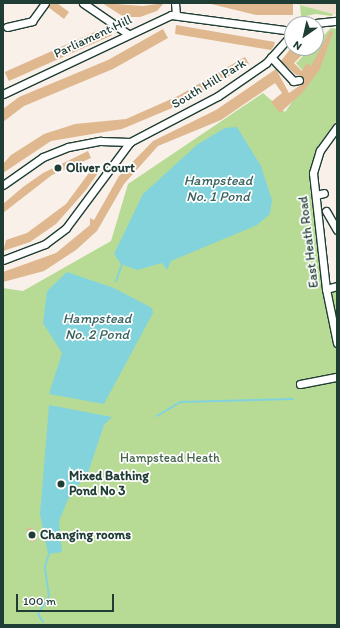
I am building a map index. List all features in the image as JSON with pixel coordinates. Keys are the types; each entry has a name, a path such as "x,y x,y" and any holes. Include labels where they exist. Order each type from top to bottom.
{"street":[{"path":"7,27 32,21 45,3"},
{"path":"83,3 128,34"},
{"path":"175,3 177,15"},
{"path":"177,15 182,3"},
{"name":"Parliament Hill","path":"3,94 128,34 177,15 284,30"},
{"path":"324,22 337,21"},
{"name":"South Hill Park","path":"130,142 218,96 271,57 284,43"},
{"path":"271,57 293,81 299,80"},
{"name":"East Heath Road","path":"337,127 320,150 313,173 326,289 337,343"},
{"path":"3,185 44,157 68,147 100,142 130,142"},
{"path":"3,260 45,244 66,228 130,142"},
{"path":"316,195 324,193"},
{"path":"326,211 337,230"},
{"path":"326,289 337,286"},
{"path":"300,384 337,378"}],"shaded area":[{"path":"291,3 337,3 337,15 300,5"}],"green space":[{"path":"300,5 333,14 332,16 316,14 301,16"},
{"name":"Hampstead Heath","path":"331,28 337,29 337,120 318,146 309,178 323,287 337,286 337,625 3,625 3,288 23,291 111,241 128,184 263,93 285,112 309,78 296,63 303,56 324,56 324,35"}],"water":[{"name":"Hampstead No. 1 Pond","path":"237,127 261,166 272,200 270,214 257,225 171,261 167,270 162,263 137,270 121,264 114,254 143,194 198,144 225,128"},
{"name":"Hampstead No. 2 Pond","path":"67,272 114,288 152,308 153,313 104,404 49,394 62,353 43,323 47,291"},
{"name":"Mixed Bathing Pond No 3","path":"49,405 112,417 104,425 88,473 70,495 59,521 62,552 48,554 40,514"}],"building":[{"path":"50,3 57,3 69,12 64,19 48,7"},
{"path":"102,3 143,6 164,3 157,11 140,17 124,17"},
{"path":"207,3 293,3 293,15 256,15"},
{"path":"176,25 275,42 271,50 175,34"},
{"path":"108,26 112,35 9,81 5,72"},
{"path":"163,29 168,38 113,69 24,106 3,122 3,109 19,97 108,60"},
{"path":"330,31 333,32 320,69 302,93 280,113 271,102 282,93 275,83 221,120 158,146 124,184 97,231 76,250 44,271 3,282 3,272 56,253 90,225 90,218 94,220 119,176 153,141 216,110 276,69 289,93 302,84 303,77 296,75 281,61 285,56 301,56 294,63 302,71 307,63 311,66 316,56 324,56 324,42"},
{"path":"245,57 249,64 184,103 122,129 51,141 3,173 3,164 11,155 44,134 75,124 126,119 178,96"},
{"path":"88,151 91,158 52,175 3,213 3,204 23,187 43,173"},
{"path":"94,166 100,170 86,190 56,224 30,242 3,251 6,240 27,233 66,204"},
{"name":"Changing rooms","path":"32,527 37,540 31,542 26,529"}],"waterway":[{"path":"116,281 123,262"},
{"path":"157,416 180,402 293,399"},
{"path":"43,622 38,614 49,596 45,566 50,551"}],"place":[{"name":"Oliver Court","path":"58,168"},
{"name":"Mixed Bathing Pond No 3","path":"61,484"},
{"name":"Changing rooms","path":"32,535"}]}
